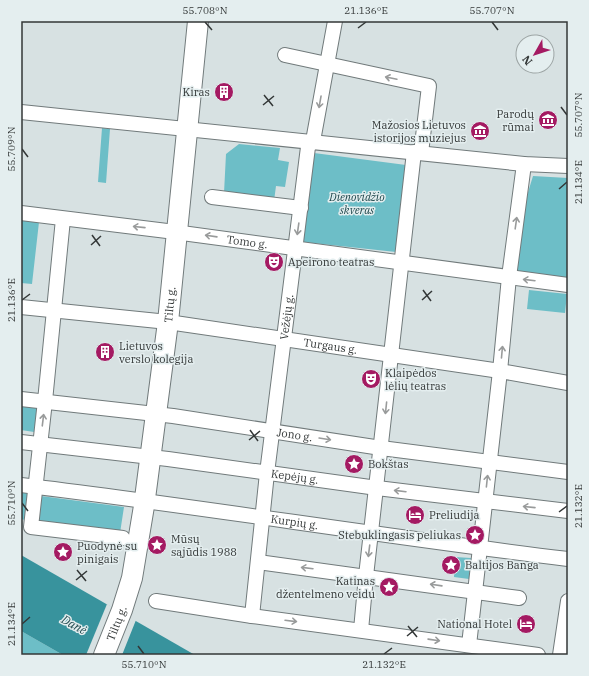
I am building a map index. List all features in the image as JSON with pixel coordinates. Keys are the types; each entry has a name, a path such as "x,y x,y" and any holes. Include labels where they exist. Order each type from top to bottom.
{"street":[{"name":"Tiltų g.","path":"104,655 122,610 132,578 145,500 178,232 198,21"},
{"name":"Vežėjų g.","path":"252,616 272,431 308,147 313,141 335,21"},
{"path":"285,55 429,86 417,153 402,263 361,630"},
{"path":"21,112 188,128 524,164 568,166"},
{"path":"469,645 509,278 524,164"},
{"path":"212,197 301,208"},
{"name":"Tomo g.","path":"21,213 178,232 568,285"},
{"path":"63,219 46,401 31,527 123,538"},
{"name":"Turgaus g.","path":"21,307 168,322 500,371 568,383"},
{"name":"Jono g.","path":"21,399 156,414 381,448 568,472"},
{"name":"Kepėjų g.","path":"21,442 151,457 485,502 568,511"},
{"name":"Kurpių g.","path":"21,485 145,500 371,531 479,548 568,559"},
{"path":"258,562 474,590 519,598"},
{"path":"156,601 252,616 538,655"},
{"path":"560,655 568,601"}],"green space":[{"path":"102,128 110,129 106,183 98,182"},
{"path":"239,144 280,148 278,160 289,162 285,187 276,186 274,201 224,193 226,154"},
{"name":"Dienovidžio skveras","path":"314,153 406,165 396,252 303,242"},
{"path":"533,176 568,178 568,279 516,271 525,202"},
{"path":"21,220 39,222 32,284 21,283"},
{"path":"529,290 567,294 565,313 527,309"},
{"path":"21,403 38,405 34,432 21,430"},
{"path":"21,492 28,492 25,520 21,519"},
{"path":"41,496 124,507 120,533 38,521"},
{"path":"455,557 471,558 469,579 454,577"},
{"path":"21,631 63,655 21,655"}],"water":[{"name":"Danė","path":"21,555 195,655 63,655 21,631"}],"pier":[{"path":"107,604 136,620 122,655 86,655"}],"place":[{"name":"Kiras","path":"224,92"},
{"name":"Parodų rūmai","path":"548,120"},
{"name":"Mažosios Lietuvos istorijos muziejus","path":"480,131"},
{"name":"Apeirono teatras","path":"274,262"},
{"name":"Lietuvos verslo kolegija","path":"105,352"},
{"name":"Klaipėdos lėlių teatras","path":"371,379"},
{"name":"Bokštas","path":"354,464"},
{"name":"Preliudija","path":"415,515"},
{"name":"Stebuklingasis peliukas","path":"475,535"},
{"name":"Mūsų sąjūdis 1988","path":"157,545"},
{"name":"Puodynė su pinigais","path":"63,552"},
{"name":"Baltijos Banga","path":"451,565"},
{"name":"Katinas džentelmeno veidu","path":"389,587"},
{"name":"National Hotel","path":"526,624"}]}
